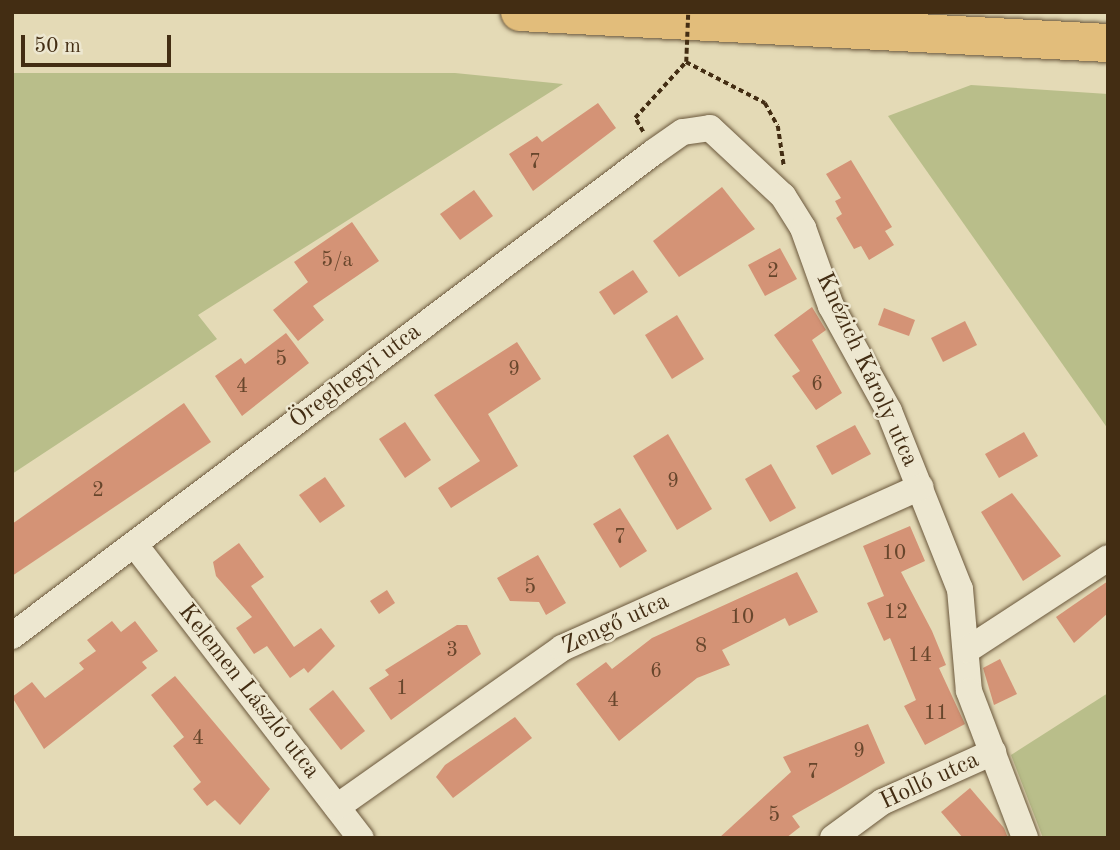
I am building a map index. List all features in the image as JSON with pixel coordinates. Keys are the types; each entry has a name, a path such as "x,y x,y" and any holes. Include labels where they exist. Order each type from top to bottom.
{"highway":[{"path":"520,12 1108,43"}],"street":[{"name":"Knézich Károly utca","path":"703,127 729,140 783,196 920,487 960,589 969,691 1025,838"},
{"name":"Öreghegyi utca","path":"12,636 654,152 682,132 703,127"},
{"name":"Zengő utca","path":"337,807 562,648 920,487"},
{"name":"Kelemen László utca","path":"135,545 361,838"},
{"path":"967,650 1108,558"},
{"name":"Holló utca","path":"834,838 882,802 993,752"}],"path":[{"path":"635,118 686,62 688,12"},
{"path":"686,62 755,95 773,113 784,163 783,196"}],"green space":[{"path":"12,73 455,73 563,84 198,315 217,339 12,474"},
{"path":"971,85 1108,94 1108,429 888,116"},
{"path":"1108,693 1108,838 1043,838 1011,755"}],"building":[{"path":"598,103 616,128 533,191 509,154 537,136 542,142"},
{"path":"851,160 892,227 885,231 894,245 869,260 861,246 854,249 836,218 842,214 835,201 841,198 826,174"},
{"path":"722,187 755,229 679,277 653,241"},
{"path":"474,190 493,216 460,240 440,214"},
{"path":"352,222 379,261 313,306 324,320 298,341 273,310 308,282 294,262"},
{"path":"780,248 797,279 765,296 748,265"},
{"path":"633,270 648,292 614,315 599,292"},
{"path":"812,307 826,330 812,340 842,393 816,410 792,376 800,371 774,335"},
{"path":"884,308 915,320 909,336 878,325"},
{"path":"677,315 704,359 672,379 645,335"},
{"path":"965,321 977,345 943,362 931,338"},
{"path":"286,333 309,363 242,416 215,376 241,358 245,364"},
{"path":"517,342 541,379 488,414 518,466 451,508 438,488 480,461 434,395"},
{"path":"184,403 211,442 12,576 12,524"},
{"path":"405,422 431,460 405,478 379,439"},
{"path":"855,425 871,454 832,475 816,446"},
{"path":"1024,432 1038,456 999,478 985,454"},
{"path":"668,434 712,509 677,530 633,456"},
{"path":"771,464 796,508 770,522 745,479"},
{"path":"325,477 345,506 320,523 299,495"},
{"path":"1012,493 1061,556 1023,581 981,512"},
{"path":"620,508 647,551 620,568 593,524"},
{"path":"910,526 925,561 901,572 932,631 946,665 939,668 965,724 925,745 904,706 916,700 890,638 884,641 867,603 884,596 863,546"},
{"path":"239,543 264,577 251,586 294,647 321,628 335,646 308,673 304,668 290,678 267,646 254,654 236,628 252,617 216,576 213,562"},
{"path":"538,555 566,603 546,615 539,602 510,601 497,578"},
{"path":"797,572 818,612 789,626 785,618 722,650 730,665 697,678 619,741 576,684 606,662 612,669 652,638"},
{"path":"1108,581 1108,613 1074,643 1056,617"},
{"path":"387,590 395,603 379,614 370,601"},
{"path":"112,621 121,632 135,621 158,651 142,662 147,668 44,749 12,697 32,682 45,698 84,669 79,663 96,651 87,640"},
{"path":"457,625 467,625 481,654 391,720 369,688 389,675 385,670"},
{"path":"1000,659 1017,694 994,705 983,668"},
{"path":"175,676 270,789 240,825 215,800 207,806 193,789 201,782 173,746 184,737 151,695"},
{"path":"333,690 365,731 341,750 309,709"},
{"path":"515,717 532,738 453,798 436,777 445,765"},
{"path":"868,724 885,763 792,816 800,827 786,838 719,838 791,772 783,757"},
{"path":"970,788 1004,828 1008,838 963,838 941,812"}]}
